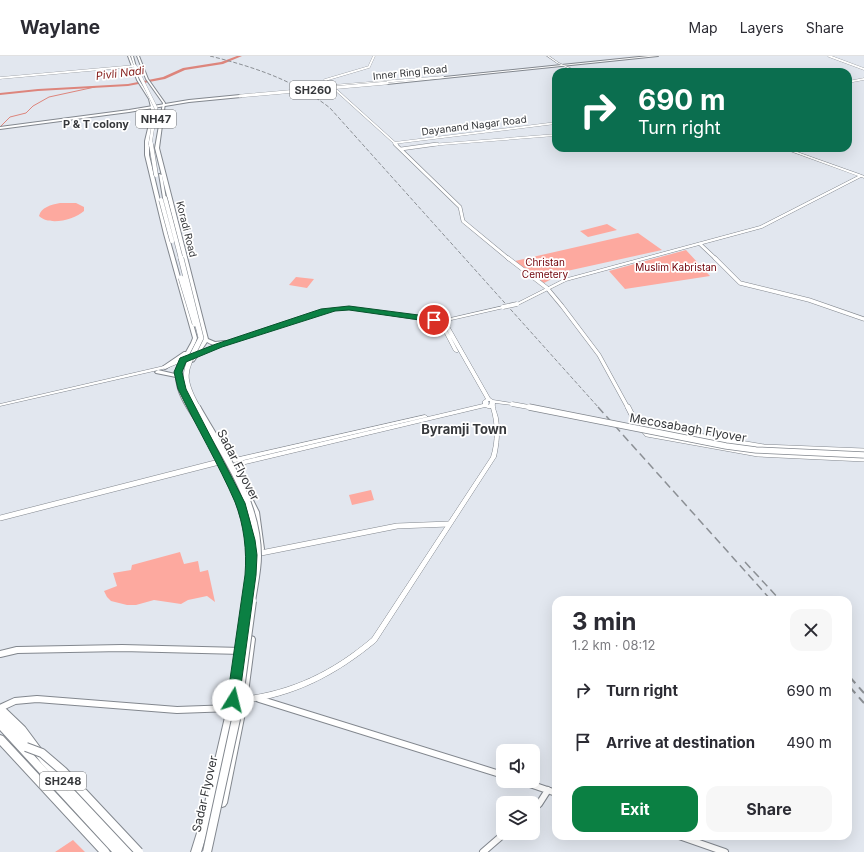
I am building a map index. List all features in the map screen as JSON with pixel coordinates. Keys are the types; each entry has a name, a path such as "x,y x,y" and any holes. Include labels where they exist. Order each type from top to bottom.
{"main road":[{"path":"132,56 163,103"},
{"name":"NH47","path":"132,56 156,108 150,148 158,175 161,194"},
{"path":"138,56 138,80 153,106 153,118 163,118"},
{"path":"547,56 568,68"},
{"name":"Inner Ring Road","path":"163,103 650,56"},
{"name":"Inner Ring Road","path":"386,82 657,56"},
{"path":"142,86 151,85"},
{"name":"SH260","path":"1,128 153,106 163,103"},
{"name":"Koradi Road","path":"163,103 163,118 157,148 161,194 172,257 195,338 182,362 178,376"},
{"name":"Koradi Road","path":"153,118 146,148 153,183 161,194 184,255 206,340"},
{"path":"794,152 862,177"},
{"name":"NH47","path":"158,175 161,194"},
{"path":"194,357 225,343 329,310 349,308 440,323 517,304 547,288 576,277 761,227 862,177"},
{"name":"Sadar Flyover","path":"161,194 186,296 198,336 197,342 183,369 182,378 192,404 241,494 249,514 256,558 233,724 203,852"},
{"name":"Sadar Flyover","path":"161,194 201,338 186,367 185,378 189,393 235,475 251,509 258,556 236,720 208,852"},
{"path":"172,257 184,255"},
{"path":"232,704 244,700 259,699 286,692 332,670 358,654 374,640 493,456 497,447 496,421 490,404 440,323"},
{"path":"0,407 158,372 227,344 270,329"},
{"path":"206,340 214,344 225,343"},
{"name":"NH47","path":"206,340 194,357 188,371 190,388 232,462 256,512 261,552 244,700 232,760 208,852"},
{"path":"165,367 188,351"},
{"path":"0,407 182,362"},
{"path":"158,372 178,376 188,403 220,462 245,516 252,555 232,704 206,820 196,852"},
{"name":"Mecosabagh Flyover","path":"232,462 490,404 511,404 756,450 864,455"},
{"name":"SH248","path":"0,708 22,730 45,761 128,852"},
{"path":"0,716 26,747 42,753 63,771 138,852"},
{"path":"0,724 118,852"},
{"name":"SH248","path":"0,739 105,852"}],"street":[{"path":"374,56 369,67 326,78 325,80 401,149 460,207 463,221 516,265 547,288 599,355 634,419 647,434 758,454 864,459"},
{"path":"829,56 864,69"},
{"path":"832,56 864,69"},
{"path":"0,78 137,65"},
{"path":"332,87 443,76"},
{"path":"332,87 430,78"},
{"path":"852,81 864,79"},
{"name":"Dayanand Nagar Road","path":"394,143 552,123"},
{"path":"401,149 450,142 552,135"},
{"path":"700,244 740,283 809,300 864,319"},
{"path":"640,426 764,447 864,452"},
{"path":"0,518 220,462 232,462"},
{"path":"261,552 397,526 449,524"},
{"path":"0,654 17,650 122,648 240,652 250,651"},
{"path":"259,699 496,773"},
{"path":"0,708 15,701 37,700 177,710 232,704 242,708"},
{"path":"540,787 552,792"},
{"path":"540,802 548,790"},
{"path":"483,852 497,840"},
{"path":"690,840 725,852"}],"green space":[{"path":"60,203 76,203 84,207 84,211 74,217 62,221 49,221 39,216 44,208"},
{"path":"607,224 617,230 588,237 580,231"},
{"name":"Christan Cemetery","path":"638,233 662,250 567,271 544,283 515,261"},
{"name":"Muslim Kabristan","path":"686,250 710,276 625,289 609,271"},
{"path":"296,277 314,279 307,288 289,285"},
{"path":"371,490 374,500 352,505 349,495"},
{"path":"180,552 184,564 198,561 200,572 208,570 215,602 207,596 188,600 181,604 154,600 136,605 127,605 111,601 107,597 104,591 117,586 113,573 131,570 132,565"},
{"path":"73,840 85,852 55,852"}],"waterway":[{"name":"Pivli Nadi","path":"0,94 38,90 128,85 164,78 184,69 222,63 240,56"},
{"path":"0,127 10,117 26,113 33,106 49,97 95,87"}],"railway":[{"path":"210,56 258,70 288,82 330,108 599,408"},
{"path":"598,407 767,596"},
{"path":"745,562 776,596"},
{"path":"852,680 864,693"},
{"path":"852,690 864,703"}],"district":[{"name":"P & T colony","path":"96,124"},
{"name":"Byramji Town","path":"464,429"}],"route":[{"path":"233,700 251,575 252,555 250,540 245,516 240,503 182,389 178,372 183,360 219,345 323,311 335,309 349,308 434,320"}]}
